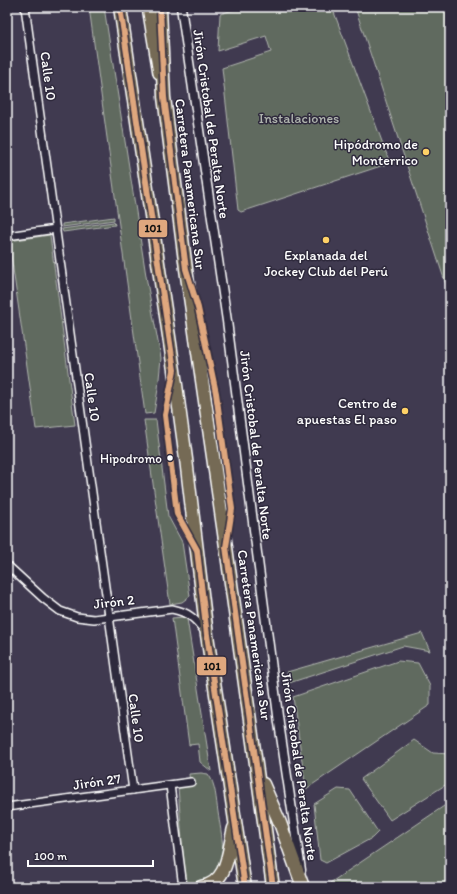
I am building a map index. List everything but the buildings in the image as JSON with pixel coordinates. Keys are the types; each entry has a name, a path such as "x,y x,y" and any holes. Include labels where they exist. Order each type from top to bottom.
{"highway":[{"path":"120,7 174,370 207,635 245,887"},
{"name":"Carretera Panamericana Sur","path":"160,7 164,97 186,268 273,887"},
{"path":"258,774 280,823 304,887"},
{"path":"201,887 216,880 226,866 229,844 235,823"},
{"path":"238,887 243,871"}],"main road":[{"path":"148,7 164,97"}],"street":[{"name":"Calle 10","path":"25,7 133,790"},
{"name":"Jirón Cristobal de Peralta Norte","path":"181,7 304,887"},
{"path":"7,236 56,229"},
{"name":"Jirón 2","path":"7,565 43,598 60,611 77,617 94,619 172,609 182,611 193,617 207,635"},
{"name":"Jirón 27","path":"7,807 191,782"},
{"path":"170,785 183,887"}],"green space":[{"path":"89,7 104,7 147,282 161,358 154,413 145,414"},
{"name":"Instalaciones","path":"243,7 332,7 390,163 241,212 238,210 222,68 271,52 266,36 218,51 220,14"},
{"name":"Hipódromo de Monterrico","path":"355,7 450,7 450,297"},
{"path":"114,217 114,220 62,227 62,224"},
{"path":"114,222 115,225 63,232 62,229"},
{"path":"50,235 75,425 36,429 9,241"},
{"path":"144,420 156,420 168,516 182,542 190,596 182,602 170,604"},
{"path":"184,617 187,619 211,771 200,762 198,744 189,745 172,618"},
{"path":"422,633 430,651 403,646 289,683 287,672"},
{"path":"398,661 418,663 430,686 430,705 306,789 293,697"},
{"path":"414,740 433,753 450,754 450,782 390,820 361,779"},
{"path":"189,774 208,774 214,787 222,839 222,856 216,872 200,884 190,886 185,881 178,787 190,785"},
{"path":"338,789 350,790 378,832 372,838 326,863 320,860 314,804"},
{"path":"450,802 450,887 324,887"}],"transit line":[{"name":"101","path":"120,7 174,370 165,415 177,514 197,550 207,635 245,887"},
{"name":"101","path":"160,7 164,97 186,269 198,308 216,393 232,509 226,547 273,887"}],"place":[{"name":"Hipódromo de Monterrico","path":"426,152"},
{"name":"Explanada del Jockey Club del Perú","path":"326,240"},
{"name":"Centro de apuestas El paso","path":"405,411"},
{"name":"Hipodromo","path":"170,458"}]}
